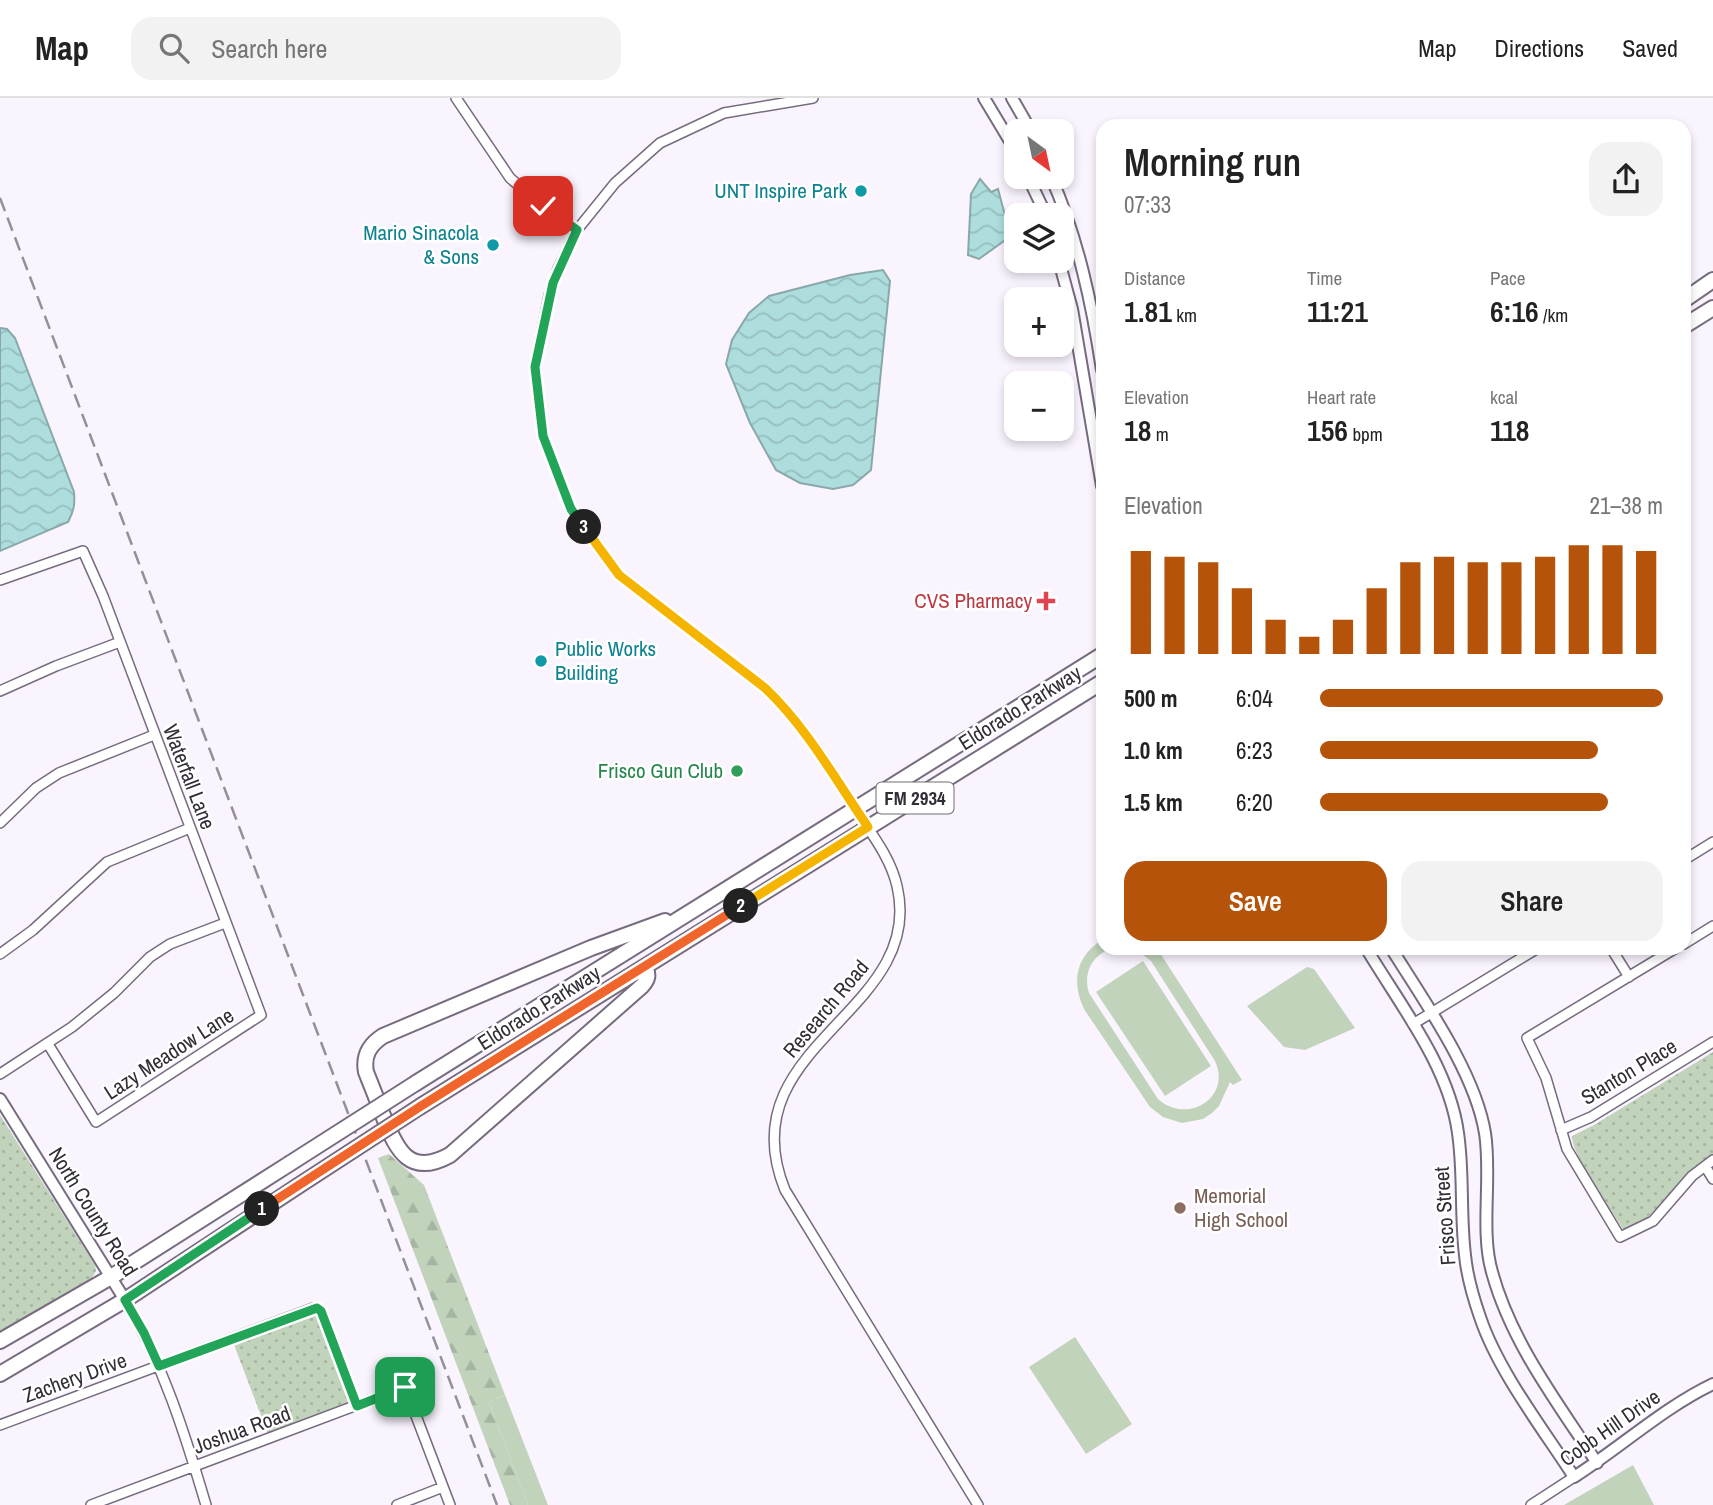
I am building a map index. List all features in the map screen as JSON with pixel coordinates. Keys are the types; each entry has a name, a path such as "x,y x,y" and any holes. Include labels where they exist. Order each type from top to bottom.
{"main road":[{"path":"1691,295 1713,281"},
{"path":"1691,322 1713,308"},
{"name":"Eldorado Parkway","path":"0,1341 111,1277 416,1083 1096,659"},
{"name":"Eldorado Parkway","path":"0,1374 125,1300 421,1106 1096,686"},
{"path":"1006,716 1017,735"},
{"path":"645,967 648,974 642,986 450,1155 426,1164 409,1159 401,1152 391,1136 366,1072 364,1063 373,1043 383,1036 591,948 702,906"}],"street":[{"path":"456,98 510,178 577,230"},
{"name":"Research Road","path":"813,98 724,113 660,143 615,183 577,230 553,283 535,367 543,436 571,509 619,575 765,688 786,708 822,755 888,861 897,884 900,909 894,945 887,963 876,979 804,1060 788,1084 776,1117 776,1156 785,1190 978,1505"},
{"path":"984,98 1004,131"},
{"path":"1012,98 1024,119"},
{"path":"1074,252 1096,329"},
{"path":"1062,273 1072,309 1096,451"},
{"name":"Waterfall Lane","path":"0,580 83,551 261,1015"},
{"path":"0,691 120,642"},
{"path":"0,823 36,788 59,773 154,735"},
{"path":"0,954 33,930 107,862 190,828"},
{"path":"1691,856 1713,842"},
{"path":"0,1074 48,1044 114,993 150,957 170,944 225,923"},
{"path":"1691,940 1713,926"},
{"name":"Frisco Street","path":"1370,955 1441,1076 1458,1131 1469,1282 1491,1344 1574,1477"},
{"name":"Frisco Street","path":"1395,955 1468,1080 1485,1132 1491,1269 1505,1311 1530,1358 1597,1463"},
{"path":"1413,1024 1527,955"},
{"path":"1615,955 1629,977"},
{"path":"1665,955 1527,1038 1546,1078 1567,1149 1620,1237 1653,1221 1692,1176 1709,1163 1713,1179"},
{"name":"Lazy Meadow Lane","path":"48,1044 96,1122 261,1015"},
{"name":"Stanton Place","path":"1562,1130 1591,1117 1713,1042"},
{"name":"North County Road","path":"0,1099 144,1333 159,1366 206,1505"},
{"path":"1463,1215 1487,1215"},
{"name":"Zachery Drive","path":"0,1425 313,1308 320,1309 357,1406"},
{"name":"Cobb Hill Drive","path":"1531,1505 1597,1463 1690,1395 1713,1384"},
{"name":"Joshua Road","path":"91,1505 405,1387 443,1488"},
{"path":"397,1505 443,1488 450,1505"}],"green space":[{"path":"1096,944 1096,955 1099,955 1093,961 1088,973 1089,993 1158,1099 1169,1106 1193,1108 1204,1104 1212,1096 1219,1074 1215,1061 1151,961 1143,955 1161,955 1242,1080 1233,1085 1230,1082 1219,1106 1212,1113 1203,1119 1182,1123 1163,1117 1150,1107 1080,999 1078,970"},
{"path":"1143,961 1211,1066 1165,1096 1096,992"},
{"path":"1307,967 1314,969 1355,1028 1305,1050 1284,1047 1247,1006"},
{"path":"1713,1052 1713,1156 1690,1171 1644,1220 1623,1229 1578,1157 1572,1136"},
{"path":"0,1115 95,1265 96,1271 92,1278 0,1332"},
{"path":"389,1154 424,1185 505,1395 489,1402 528,1505 510,1505 378,1158"},
{"path":"314,1314 350,1400 349,1404 268,1434 233,1342"},
{"path":"1075,1337 1132,1424 1086,1454 1029,1367"},
{"path":"505,1395 548,1505 528,1505 489,1402"},
{"path":"1633,1465 1654,1505 1564,1505"}],"water":[{"path":"980,179 991,192 998,189 1004,212 1004,241 979,259 968,255 971,194"},
{"path":"883,270 890,281 871,470 853,485 833,489 800,483 776,470 750,423 726,364 732,340 749,313 769,296 850,275"},
{"path":"0,328 7,329 15,338 74,492 74,500 68,522 0,551"}],"railway":[{"path":"0,198 497,1505"}],"place":[{"name":"UNT Inspire Park","path":"861,191"},
{"name":"Mario Sinacola & Sons","path":"493,245"},
{"name":"CVS Pharmacy","path":"1046,601"},
{"name":"Public Works Building","path":"541,661"},
{"name":"Frisco Gun Club","path":"737,771"},
{"name":"Memorial High School","path":"1180,1208"}],"route":[{"path":"405,1387 357,1406 321,1311 317,1308 159,1366 125,1300 421,1106 868,827 822,755 786,708 765,688 619,575 571,509 543,436 535,367 549,296 577,230 543,206"}]}
